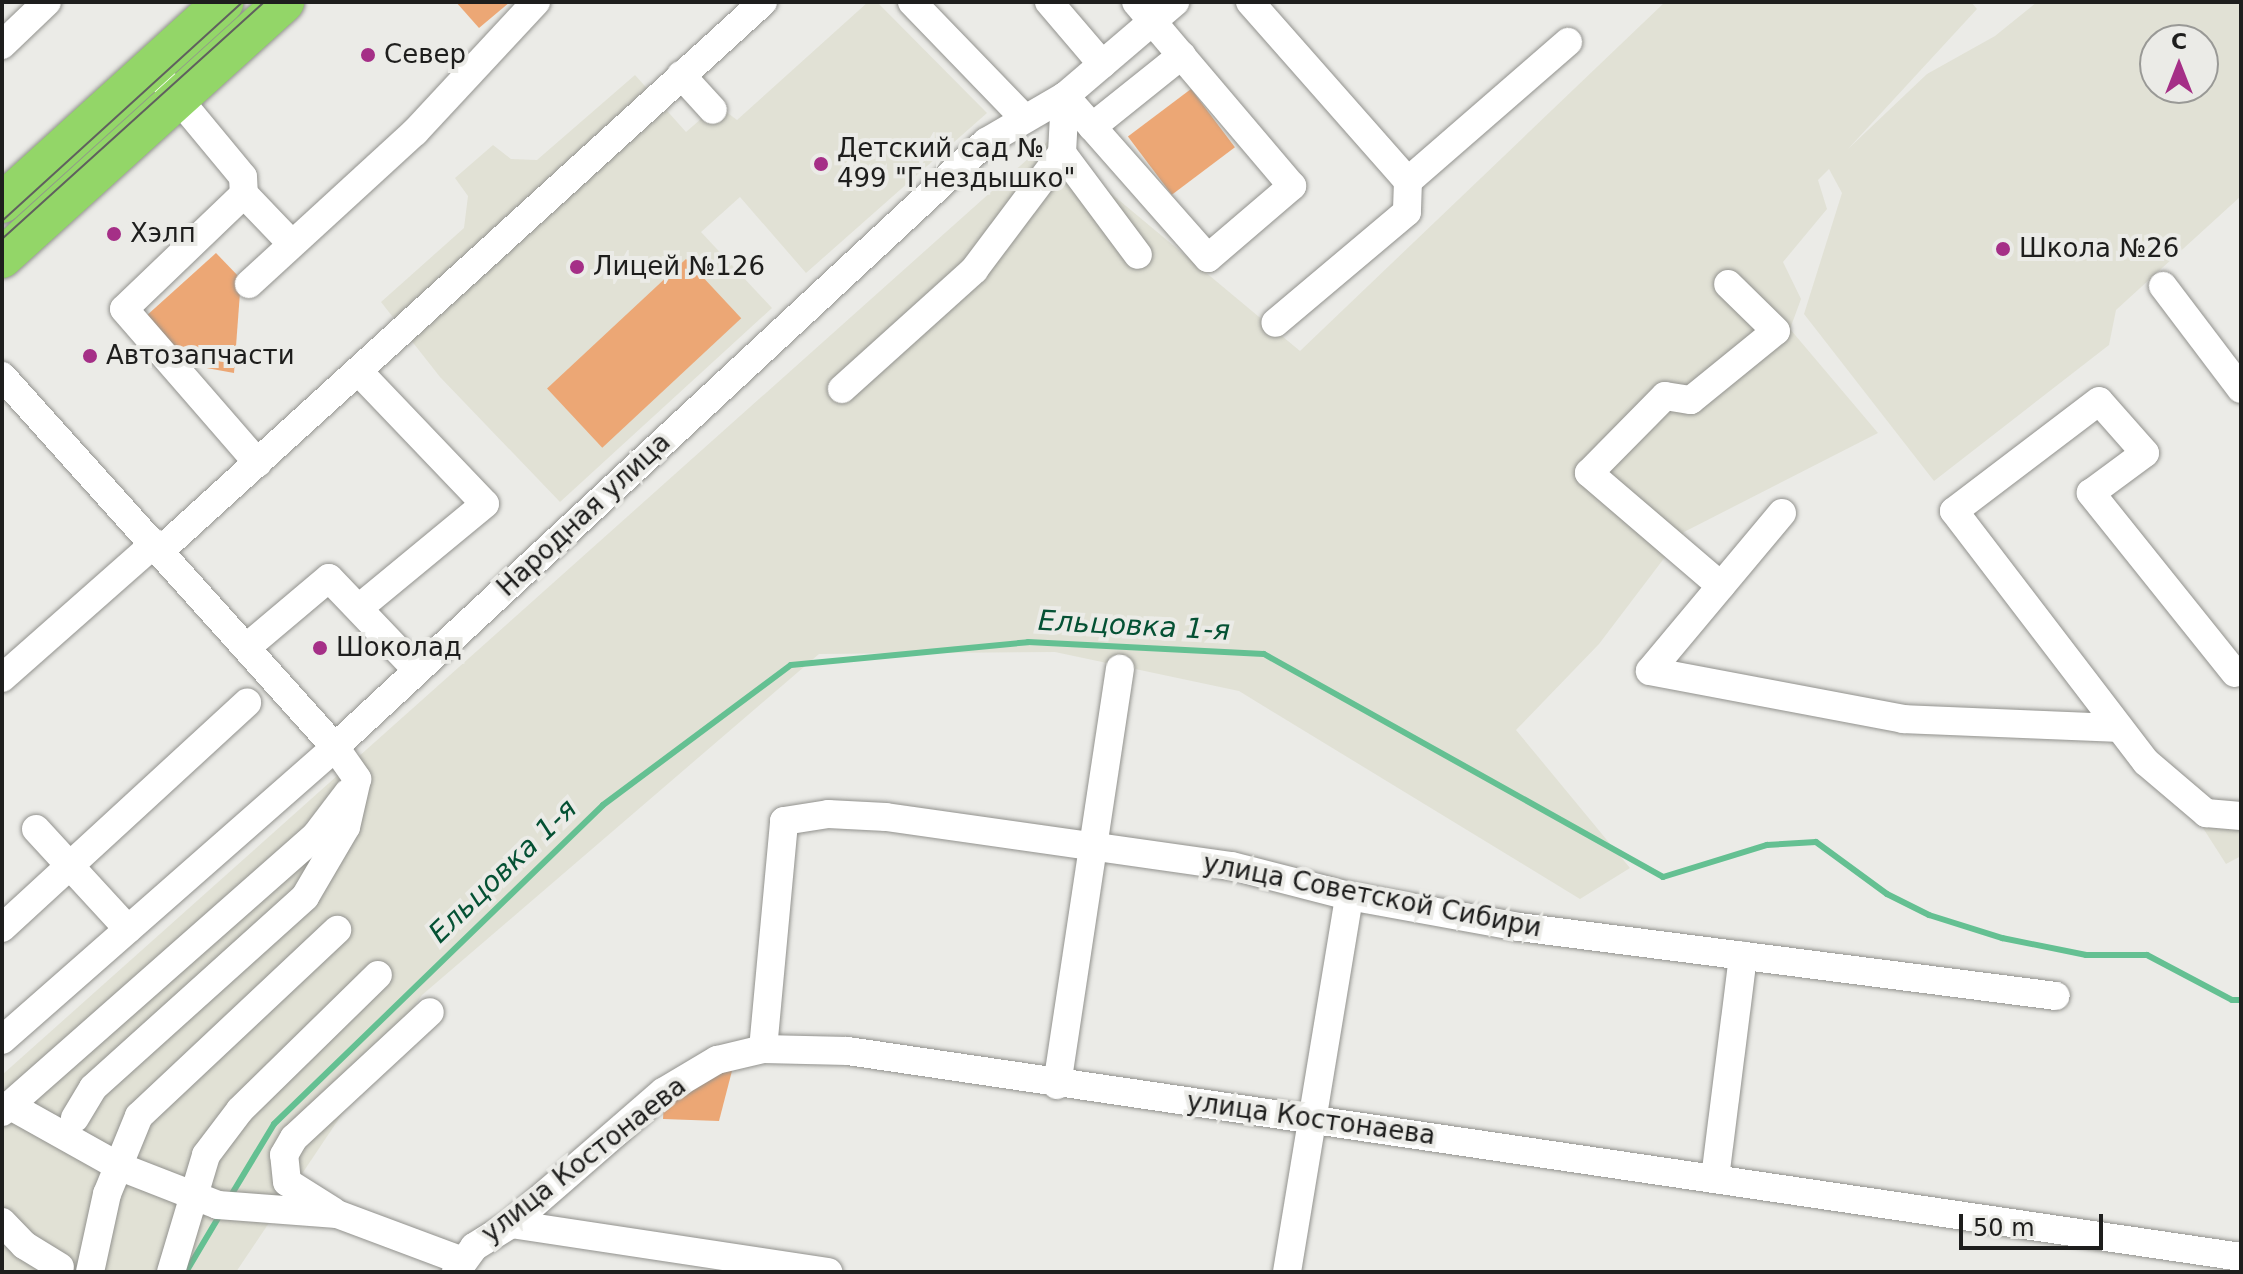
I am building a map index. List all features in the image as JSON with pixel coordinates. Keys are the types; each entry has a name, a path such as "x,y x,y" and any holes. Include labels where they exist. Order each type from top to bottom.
{"highway":[{"path":"2,203 224,2"},
{"path":"2,258 284,2"}],"street":[{"path":"2,45 47,2"},
{"path":"249,284 415,132 536,2"},
{"path":"2,678 258,463 359,372 402,326 763,2"},
{"path":"912,2 1023,117"},
{"path":"1049,2 1102,64"},
{"name":"Народная улица","path":"2,1040 335,747 986,142 1023,117 1065,96 1102,64 1144,11 1175,2"},
{"path":"1250,2 1408,181 1407,212 1275,323"},
{"path":"1065,96 1208,258 1292,186 1144,11"},
{"path":"1408,181 1568,42"},
{"path":"1092,127 1182,55"},
{"path":"152,67 243,177 244,194 291,243"},
{"path":"681,75 713,110"},
{"path":"842,389 974,270 1062,153 1065,96"},
{"path":"1062,153 1138,255"},
{"path":"244,194 124,309 258,463"},
{"path":"1721,586 1589,473 1665,396 1691,400 1776,331 1728,284"},
{"path":"2163,286 2241,389"},
{"path":"359,372 485,504 359,608"},
{"path":"2,376 247,647 335,747 357,779 346,827 305,897 93,1088 75,1118"},
{"path":"2239,674 2091,493 2145,453 2099,401 1954,511 2146,762 2206,813 2241,816"},
{"path":"1782,513 1650,671 1903,719 2119,728"},
{"path":"247,647 329,578 417,670"},
{"path":"1057,1085 1120,669"},
{"path":"2,928 247,703"},
{"path":"337,1214 218,1205 118,1166 6,1108 316,835 357,779"},
{"name":"улица Советской Сибири","path":"763,1049 784,821 828,814 886,817 1232,866 1349,896 1519,927 2056,996"},
{"path":"36,829 128,929"},
{"path":"1287,1272 1349,896"},
{"path":"90,1272 118,1166 139,1116 337,930"},
{"path":"1715,1178 1743,956"},
{"path":"159,1272 206,1155 240,1110 378,975"},
{"path":"205,990 237,1024"},
{"path":"430,1012 294,1138 284,1155 287,1182 337,1214 458,1266"},
{"name":"улица Костонаева","path":"458,1266 663,1092 717,1060 763,1049 848,1051 1057,1085 1312,1118 2241,1257"},
{"path":"2,1222 24,1245 60,1267"},
{"path":"511,1224 828,1272"}],"shaded area":[{"path":"456,2 510,2 479,28"},
{"name":"Лицей №126","path":"868,2 877,2 987,113 806,273 740,197 701,232 772,308 560,502 440,377 381,302 464,228 468,196 455,178 493,145 511,159 537,160 635,75 686,132 717,105 737,120"},
{"path":"1665,2 1971,2 1977,9 1848,149 1927,74 1995,36 2037,2 2241,2 2241,196 2116,310 2109,345 1934,481 1804,314 1842,193 1829,169 1818,180 1827,209 1783,262 1801,299 1790,329 1878,433 1684,532 1599,644 1516,730 1630,868 1580,899 1239,691 1055,652 819,654 422,995 236,1272 2,1272 2,1075 1048,141 1300,351"},
{"path":"1191,89 1235,147 1172,195 1128,137"},
{"path":"216,253 241,279 234,373 190,365 145,317"},
{"path":"686,259 741,318 602,448 547,389"},
{"path":"2241,807 2241,856 2226,864 2203,828"},
{"path":"734,1063 719,1121 663,1119 664,1101"}],"waterway":[{"name":"Ельцовка 1-я","path":"230,1197 274,1124 603,805 791,665 1028,642 1264,654 1663,877 1767,845 1816,842 1887,894 1929,915 2002,938 2086,955 2147,955 2232,1000 2241,1000"},
{"name":"Ельцовка 1-я","path":"186,1272 221,1213"}],"tram line":[{"path":"2,221 243,2"},
{"path":"2,239 264,2"}],"place":[{"name":"Север","path":"368,55"},
{"name":"Детский сад № 499 \"Гнездышко\"","path":"821,164"},
{"name":"Хэлп","path":"114,234"},
{"name":"Школа №26","path":"2003,249"},
{"name":"Лицей №126","path":"577,267"},
{"name":"Автозапчасти","path":"90,356"},
{"name":"Шоколад","path":"320,648"}]}
